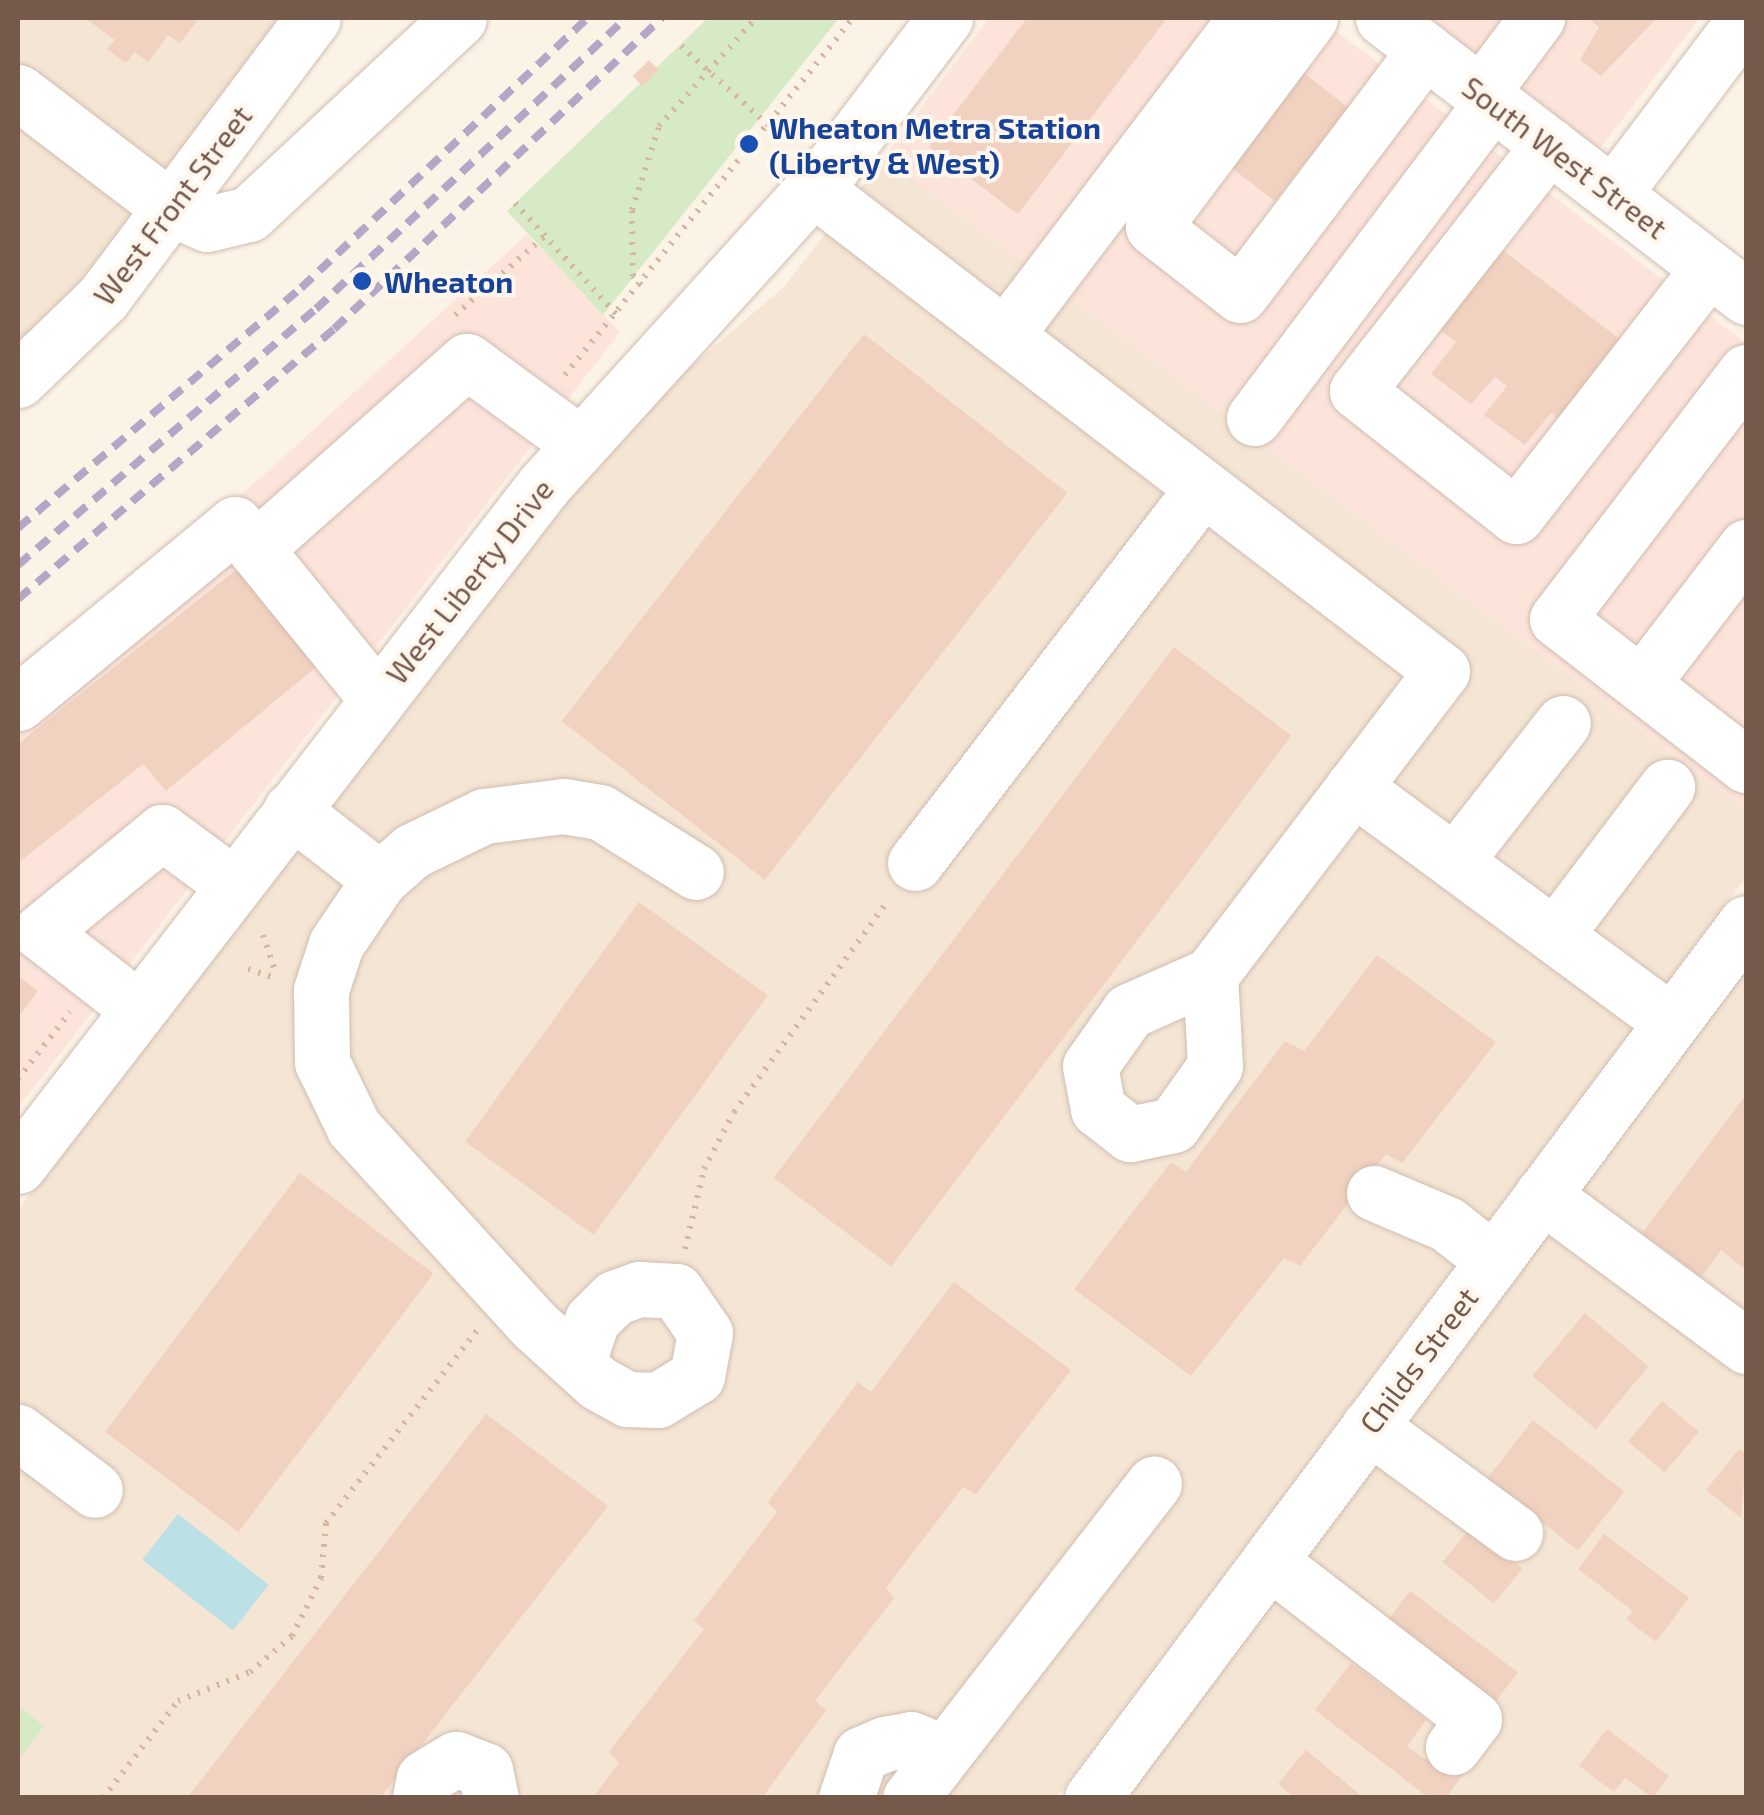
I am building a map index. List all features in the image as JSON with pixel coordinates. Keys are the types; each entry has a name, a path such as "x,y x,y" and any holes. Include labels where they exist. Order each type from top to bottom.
{"street":[{"name":"West Front Street","path":"18,380 102,299 313,18"},
{"path":"18,92 170,208 207,224 249,214 459,18"},
{"name":"West Liberty Drive","path":"24,1144 138,1009 579,442 813,188 945,18"},
{"path":"1006,334 1246,18"},
{"path":"1310,18 1153,226 1240,295 1405,29"},
{"path":"1254,418 1486,97 1536,18"},
{"path":"1613,194 1744,24"},
{"name":"South West Street","path":"1405,29 1486,97 1728,282"},
{"path":"1550,145 1357,391 1516,516 1728,282"},
{"path":"813,188 1442,671 1210,975"},
{"path":"255,549 468,361 579,442"},
{"path":"1742,751 1641,684 1557,620 1729,431 1746,372"},
{"path":"915,863 1203,488"},
{"path":"18,703 235,524 377,700"},
{"path":"1641,684 1746,546"},
{"path":"1455,861 1563,722"},
{"path":"1353,786 1672,1022"},
{"path":"1555,935 1668,787"},
{"path":"579,1359 534,1325 354,1128 335,1096 322,1062 322,990 336,944 380,879 412,851 484,816 563,806 630,826 696,872"},
{"path":"292,810 380,879"},
{"path":"138,1009 40,932 162,832 234,885"},
{"name":"Childs Street","path":"1092,1798 1746,924"},
{"path":"1374,1193 1447,1224 1494,1260"},
{"path":"1542,1195 1746,1346"},
{"path":"1369,1426 1515,1534"},
{"path":"18,1432 95,1490"},
{"path":"920,1786 1154,1483"},
{"path":"1269,1561 1474,1720 1454,1746"},
{"path":"846,1798 861,1754 910,1739 920,1786"},
{"path":"420,1798 424,1778 456,1760 485,1770 491,1798"}],"path":[{"path":"642,285 633,276 630,246 638,187 668,109 756,18"},
{"path":"562,380 853,18"},
{"path":"681,46 705,72 768,125"},
{"path":"515,204 616,315"},
{"path":"682,1263 704,1170 734,1112 915,863"},
{"path":"248,970 277,979"},
{"path":"18,1079 75,1006"},
{"path":"103,1798 178,1701 250,1672 292,1636 321,1578 326,1523 485,1319"}],"shaded area":[{"path":"18,18 291,18 165,183 18,71"},
{"path":"989,18 1319,18 1746,343 1746,810 884,157"},
{"path":"1427,18 1700,18 1599,150"},
{"path":"18,118 144,216 91,287 18,344"},
{"path":"884,157 1746,810 1746,877 1057,1797 18,1797 18,1210 608,437 784,287"},
{"path":"527,234 620,332 18,1108 18,678 265,474"},
{"path":"1746,959 1746,1797 1117,1798"}],"green space":[{"path":"708,18 839,18 603,315 507,211"},
{"path":"18,1706 44,1726 18,1760"}],"water":[{"path":"178,1514 269,1585 233,1631 142,1560"}],"building":[{"path":"85,18 199,18 180,43 168,35 148,62 135,52 126,63 107,49 115,40"},
{"path":"1027,18 1167,18 1018,214 929,147"},
{"path":"1587,18 1655,20 1601,76 1580,60 1599,27"},
{"path":"649,60 659,70 643,86 633,76"},
{"path":"1300,70 1348,108 1275,201 1227,164"},
{"path":"1489,240 1637,352 1576,430 1551,413 1525,445 1484,415 1507,386 1495,377 1471,404 1431,374 1456,342 1429,321"},
{"path":"864,334 1067,493 765,880 562,721"},
{"path":"242,565 321,663 166,791 143,764 18,863 18,744"},
{"path":"1174,647 1291,735 891,1267 774,1178"},
{"path":"639,902 768,995 594,1235 465,1141"},
{"path":"1377,955 1496,1042 1402,1163 1386,1154 1300,1266 1284,1258 1191,1376 1074,1289 1171,1162 1186,1172 1285,1041 1304,1051"},
{"path":"18,976 38,991 18,1018"},
{"path":"1746,1095 1746,1270 1721,1250 1701,1277 1642,1233"},
{"path":"300,1173 433,1274 238,1532 105,1432"},
{"path":"954,1282 1071,1370 976,1494 963,1487 886,1588 894,1598 815,1701 826,1710 762,1798 593,1798 619,1763 609,1752 704,1629 694,1621 777,1512 768,1502 858,1382 871,1392"},
{"path":"1585,1313 1649,1366 1596,1429 1532,1376"},
{"path":"1662,1401 1699,1432 1665,1472 1628,1442"},
{"path":"486,1414 608,1506 380,1798 187,1798"},
{"path":"1533,1420 1624,1491 1578,1551 1487,1479"},
{"path":"1739,1449 1746,1454 1741,1518 1706,1490"},
{"path":"1471,1527 1522,1569 1494,1604 1443,1562"},
{"path":"1604,1534 1689,1598 1656,1642 1626,1619 1633,1611 1578,1569"},
{"path":"1410,1591 1518,1672 1485,1716 1377,1635"},
{"path":"1351,1663 1426,1720 1407,1746 1426,1760 1433,1750 1464,1773 1446,1798 1429,1798 1315,1710"},
{"path":"1607,1729 1669,1776 1653,1798 1625,1778 1614,1792 1579,1766"},
{"path":"1306,1750 1364,1798 1295,1798 1278,1784"}],"railway":[{"path":"18,528 301,288 588,18"},
{"path":"18,565 316,309 626,18"},
{"path":"18,599 334,329 662,18"}],"place":[{"name":"Wheaton Metra Station (Liberty & West)","path":"749,144"},
{"name":"Wheaton","path":"362,281"}]}
